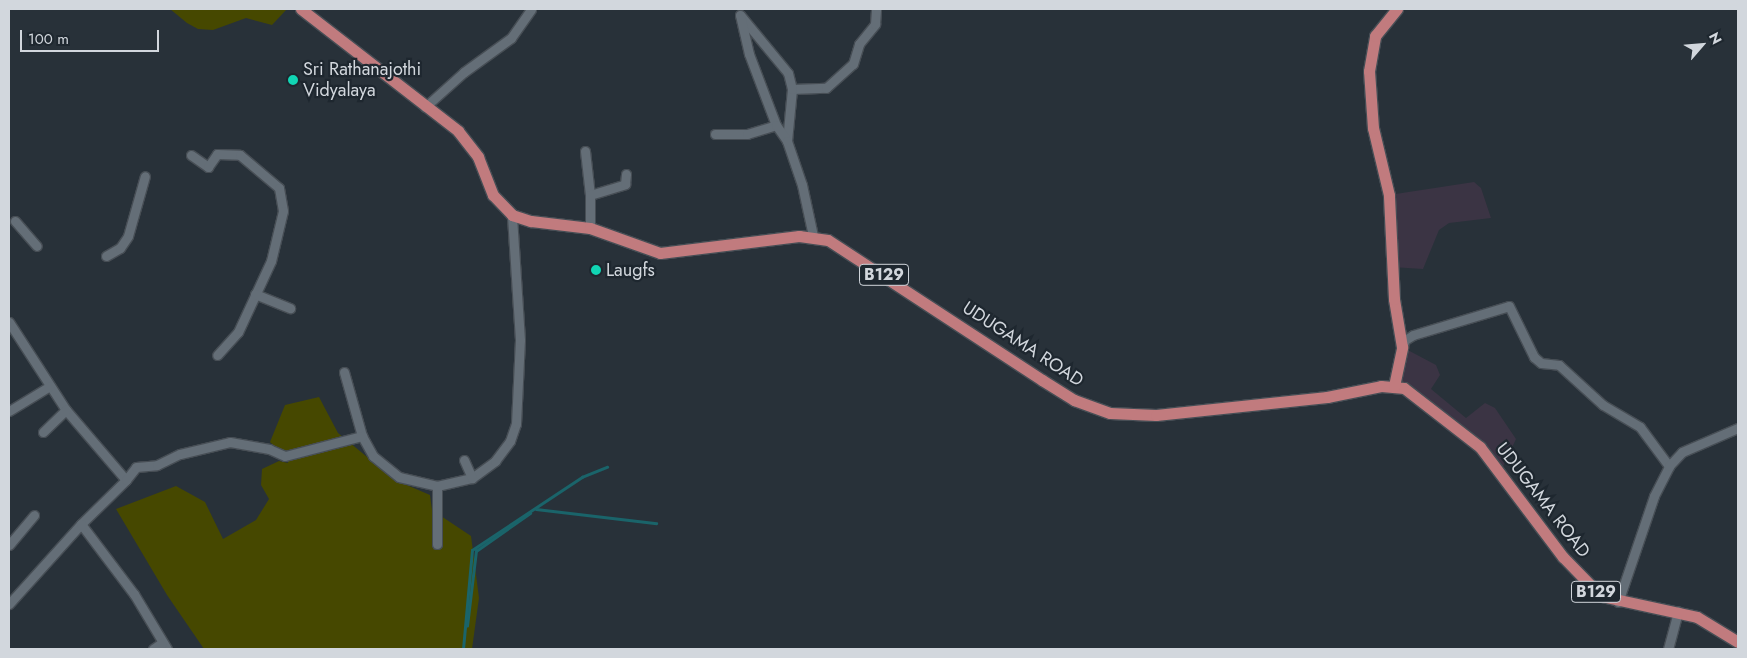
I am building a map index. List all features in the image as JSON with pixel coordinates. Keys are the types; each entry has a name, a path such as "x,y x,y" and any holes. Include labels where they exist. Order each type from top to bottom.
{"main road":[{"path":"301,9 425,107 453,126 478,157 493,195 512,215"},
{"path":"1394,386 1402,347 1394,299 1389,195 1373,128 1369,71 1375,36 1397,9"},
{"name":"UDUGAMA ROAD","path":"512,215 531,221 590,228 660,253 813,236 846,249 1074,400 1110,413 1156,415 1327,397 1394,386 1404,388 1480,447 1568,563 1600,596 1618,602 1678,611 1711,623 1738,642"}],"street":[{"path":"425,107 464,72 511,38 531,9"},
{"path":"792,88 826,88 853,64 859,44 875,24 876,9"},
{"path":"787,141 792,88 788,74 740,15 749,54 776,125 787,141 802,186 813,236"},
{"path":"715,134 747,134 776,125"},
{"path":"585,151 590,195 590,228"},
{"path":"190,154 208,167 217,154 240,155 279,188 283,211 270,261 238,332 217,355"},
{"path":"590,195 624,184 626,174"},
{"path":"106,256 120,248 128,236 145,176"},
{"path":"344,372 362,436 373,456 399,477 437,486 472,478 495,461 510,441 516,424 520,340 512,215"},
{"path":"16,221 37,246"},
{"path":"255,294 290,308"},
{"path":"1402,347 1405,340 1413,335 1509,306 1534,357 1541,363 1558,365 1604,405 1640,427 1669,466"},
{"path":"9,322 66,410 75,417 126,480"},
{"path":"9,411 50,386"},
{"path":"43,432 66,410"},
{"path":"1618,602 1654,496 1669,466 1682,452 1738,428"},
{"path":"9,604 80,524 126,480 136,467 157,465 180,454 230,442 269,449 285,456 362,436"},
{"path":"464,460 472,478"},
{"path":"437,486 437,544"},
{"path":"9,545 34,515"},
{"path":"80,524 134,594 164,646 153,649"},
{"path":"1668,649 1678,611"}],"shaded area":[{"path":"170,9 287,9 272,25 246,18 213,30 198,29 187,23"},
{"path":"1474,182 1481,188 1491,218 1449,223 1439,230 1423,269 1392,267 1389,195"},
{"path":"1402,347 1436,365 1440,375 1431,389 1466,418 1485,403 1495,408 1516,439 1501,471 1480,447 1394,386"},
{"path":"319,397 338,433 395,480 430,495 432,510 471,536 479,598 472,649 204,649 167,595 116,509 176,486 205,502 223,539 256,520 269,499 261,485 262,469 279,461 288,463 287,458 270,442 285,405"}],"waterway":[{"path":"463,649 472,550 582,477 607,467"},
{"path":"536,509 656,523"},
{"path":"467,626 476,551 530,513"}],"place":[{"name":"Sri Rathanajothi Vidyalaya","path":"293,80"},
{"name":"Laugfs","path":"596,270"}]}
